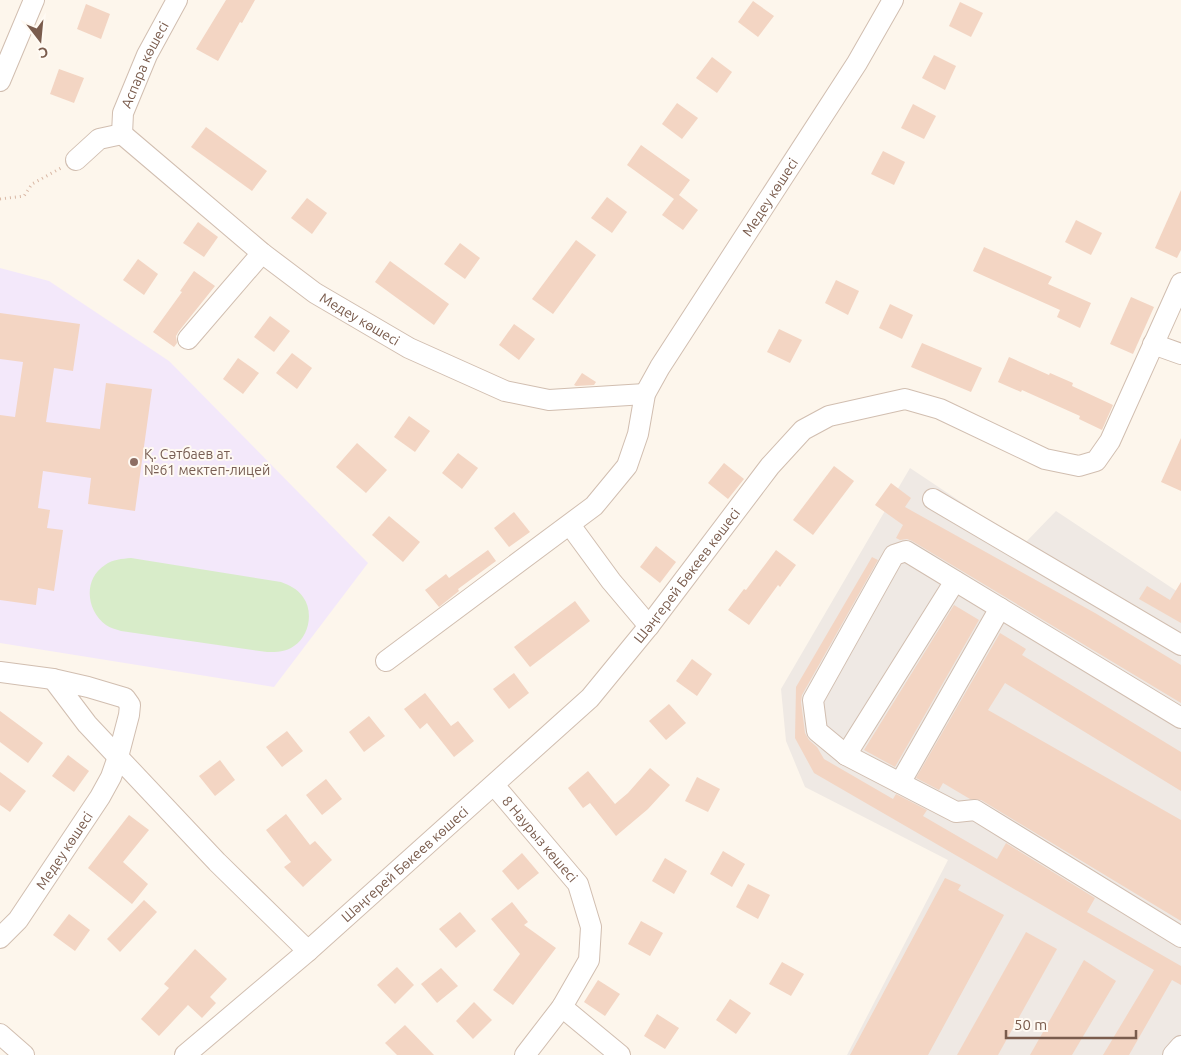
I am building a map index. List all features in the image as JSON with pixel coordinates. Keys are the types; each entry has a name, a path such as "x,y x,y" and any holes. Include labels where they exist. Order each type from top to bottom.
{"street":[{"path":"0,81 34,0"},
{"name":"Аспара көшесі","path":"122,134 123,113 147,55 177,0"},
{"name":"Медеу көшесі","path":"386,661 594,506 627,466 638,434 645,394 660,366 857,62 893,0"},
{"path":"76,160 99,138 122,134"},
{"name":"Медеу көшесі","path":"122,134 262,253 315,293 409,348 505,391 549,400 645,394"},
{"path":"188,340 262,253"},
{"name":"Шәңгерей Бөкеев көшесі","path":"185,1055 308,951 590,698 649,626 770,466 803,430 829,416 905,399 940,409 1044,459 1079,466 1096,461 1110,441 1181,283"},
{"path":"1153,344 1181,354"},
{"path":"933,499 1181,645"},
{"path":"570,525 611,581 649,626"},
{"path":"1181,718 906,550 894,555 813,700 817,731 846,755 956,812 975,810 1181,936"},
{"path":"846,755 955,580"},
{"path":"900,784 1000,608"},
{"path":"0,672 53,679 87,724 217,862 308,951"},
{"name":"Медеу көшесі","path":"0,938 18,920 100,797 111,777 130,715 130,705 125,698 88,686 53,679"},
{"name":"8 Наурыз көшесі","path":"494,785 578,884 591,927 589,960 562,1007 525,1055"},
{"path":"562,1007 620,1055"},
{"path":"0,1034 24,1055"},
{"path":"1172,1055 1181,1046"}],"path":[{"path":"0,199 24,196 32,184 76,160"}],"shaded area":[{"name":"Қ. Сәтбаев ат. №61 мектеп-лицей","path":"0,268 49,281 169,361 368,563 274,687 0,643"},
{"path":"910,468 1024,544 1056,511 1181,594 1181,1043 1169,1055 847,1055 948,860 805,787 786,741 781,689"}],"green space":[{"path":"131,558 284,583 299,592 306,603 309,616 306,630 299,642 291,648 267,652 111,628 99,619 94,612 91,604 90,586 98,571 105,565 114,560"}],"building":[{"path":"226,0 255,0 218,61 196,49"},
{"path":"753,1 774,16 758,37 738,22"},
{"path":"960,2 983,13 971,37 949,26"},
{"path":"86,4 110,14 101,39 77,29"},
{"path":"934,55 956,66 945,90 922,78"},
{"path":"712,57 732,72 717,93 696,78"},
{"path":"59,69 84,78 74,103 50,94"},
{"path":"677,103 698,118 682,139 662,124"},
{"path":"913,104 936,116 924,139 901,128"},
{"path":"206,127 267,171 252,191 191,147"},
{"path":"641,145 690,180 679,195 698,210 683,230 662,215 674,199 627,165"},
{"path":"883,151 905,162 894,185 871,174"},
{"path":"1181,190 1181,250 1177,258 1155,248"},
{"path":"607,197 627,212 612,233 591,218"},
{"path":"307,198 327,213 312,234 291,218"},
{"path":"1076,220 1102,233 1091,255 1065,242"},
{"path":"198,222 218,237 204,257 183,243"},
{"path":"576,240 596,255 553,314 532,299"},
{"path":"460,243 480,258 465,279 444,264"},
{"path":"984,247 1052,277 1048,284 1091,303 1080,328 1057,317 1060,310 973,271"},
{"path":"138,259 158,274 144,295 123,280"},
{"path":"390,261 449,304 434,325 375,282"},
{"path":"194,271 215,286 179,331 176,336 177,343 174,347 153,332 182,292 180,291"},
{"path":"836,280 859,291 848,315 825,303"},
{"path":"1131,297 1154,307 1133,354 1110,344"},
{"path":"890,304 913,315 902,339 879,328"},
{"path":"0,313 80,324 73,371 54,368 46,422 100,429 106,383 152,389 135,511 88,504 91,478 43,471 38,508 50,510 47,528 63,530 54,591 38,588 36,605 0,600 0,415 15,417 23,362 0,359"},
{"path":"270,316 290,331 274,352 254,337"},
{"path":"514,324 535,339 519,360 499,345"},
{"path":"779,329 802,340 790,363 767,352"},
{"path":"922,343 982,368 971,392 911,367"},
{"path":"292,353 312,368 297,389 276,373"},
{"path":"1009,357 1049,375 1050,373 1073,383 1072,386 1113,405 1102,430 1079,419 1080,416 1022,390 1021,392 998,382"},
{"path":"238,358 259,373 243,394 223,379"},
{"path":"582,373 596,382 594,385 574,385"},
{"path":"409,416 430,431 415,452 394,437"},
{"path":"1181,438 1181,491 1161,482"},
{"path":"357,443 387,470 366,493 336,467"},
{"path":"458,453 478,468 462,489 442,473"},
{"path":"724,463 744,479 728,499 708,483"},
{"path":"834,466 854,481 813,535 793,520"},
{"path":"891,483 911,498 905,507 1095,613 1181,665 1181,703 912,541 896,538 903,525 875,505"},
{"path":"514,512 530,532 509,547 494,528"},
{"path":"389,516 420,542 403,562 372,535"},
{"path":"656,546 676,562 660,583 640,567"},
{"path":"488,550 496,561 458,589 459,591 439,607 425,590 446,574 449,578"},
{"path":"776,550 796,565 780,587 778,585 749,625 728,610 744,589 746,590"},
{"path":"872,557 878,560 802,695 801,702 805,733 824,759 893,799 896,794 927,810 923,816 997,859 1006,843 1095,898 1087,912 1181,966 1181,985 1172,980 1129,1055 1103,1055 1154,970 814,773 795,738 796,687"},
{"path":"1181,582 1181,623 1139,599 1147,586 1170,600"},
{"path":"575,601 590,621 530,667 514,647"},
{"path":"954,605 979,620 895,767 864,750"},
{"path":"1000,633 1026,649 1022,655 1181,752 1181,791 1005,683 988,710 1181,820 1181,921 981,800 970,799 943,783 939,790 916,778"},
{"path":"692,659 712,674 697,696 676,681"},
{"path":"514,673 529,693 509,709 493,689"},
{"path":"425,693 451,726 458,721 474,741 454,757 427,723 420,729 404,709"},
{"path":"669,704 686,723 666,740 649,721"},
{"path":"0,711 43,743 28,763 0,742"},
{"path":"369,716 385,736 364,752 349,732"},
{"path":"287,731 303,751 282,767 266,747"},
{"path":"68,755 89,771 74,792 52,776"},
{"path":"220,760 235,780 215,796 199,776"},
{"path":"650,768 670,785 648,809 616,836 590,803 583,808 568,788 588,771 615,804 628,793"},
{"path":"0,772 26,791 10,812 0,805"},
{"path":"697,777 720,789 708,812 685,801"},
{"path":"326,779 342,799 322,815 306,795"},
{"path":"286,814 310,845 315,841 332,860 303,887 284,867 291,862 266,830"},
{"path":"129,815 149,830 123,862 148,884 132,904 88,868"},
{"path":"723,851 745,864 732,887 710,874"},
{"path":"522,853 539,873 518,890 502,871"},
{"path":"665,858 687,871 674,894 652,881"},
{"path":"945,878 961,885 958,890 1004,915 928,1055 850,1055"},
{"path":"748,884 770,895 758,919 736,907"},
{"path":"144,900 157,912 120,952 107,939"},
{"path":"512,902 528,922 524,925 556,948 513,1005 493,990 520,954 491,919"},
{"path":"460,912 476,931 456,948 439,929"},
{"path":"69,914 90,930 75,951 53,935"},
{"path":"641,921 663,933 650,956 628,944"},
{"path":"1026,932 1057,949 998,1055 957,1055"},
{"path":"195,949 227,979 210,997 216,1003 202,1018 188,1005 159,1036 141,1019 169,988 164,984"},
{"path":"1084,960 1116,981 1072,1055 1030,1055"},
{"path":"782,962 804,974 791,996 769,984"},
{"path":"397,967 414,985 395,1004 377,985"},
{"path":"441,968 458,986 437,1003 421,984"},
{"path":"598,980 620,994 605,1016 584,1002"},
{"path":"730,999 751,1013 736,1034 716,1020"},
{"path":"474,1002 492,1020 473,1039 456,1021"},
{"path":"657,1014 679,1028 665,1049 644,1036"},
{"path":"405,1025 434,1055 397,1055 385,1043"}],"place":[{"name":"Қ. Сәтбаев ат. №61 мектеп-лицей","path":"134,462"}]}
